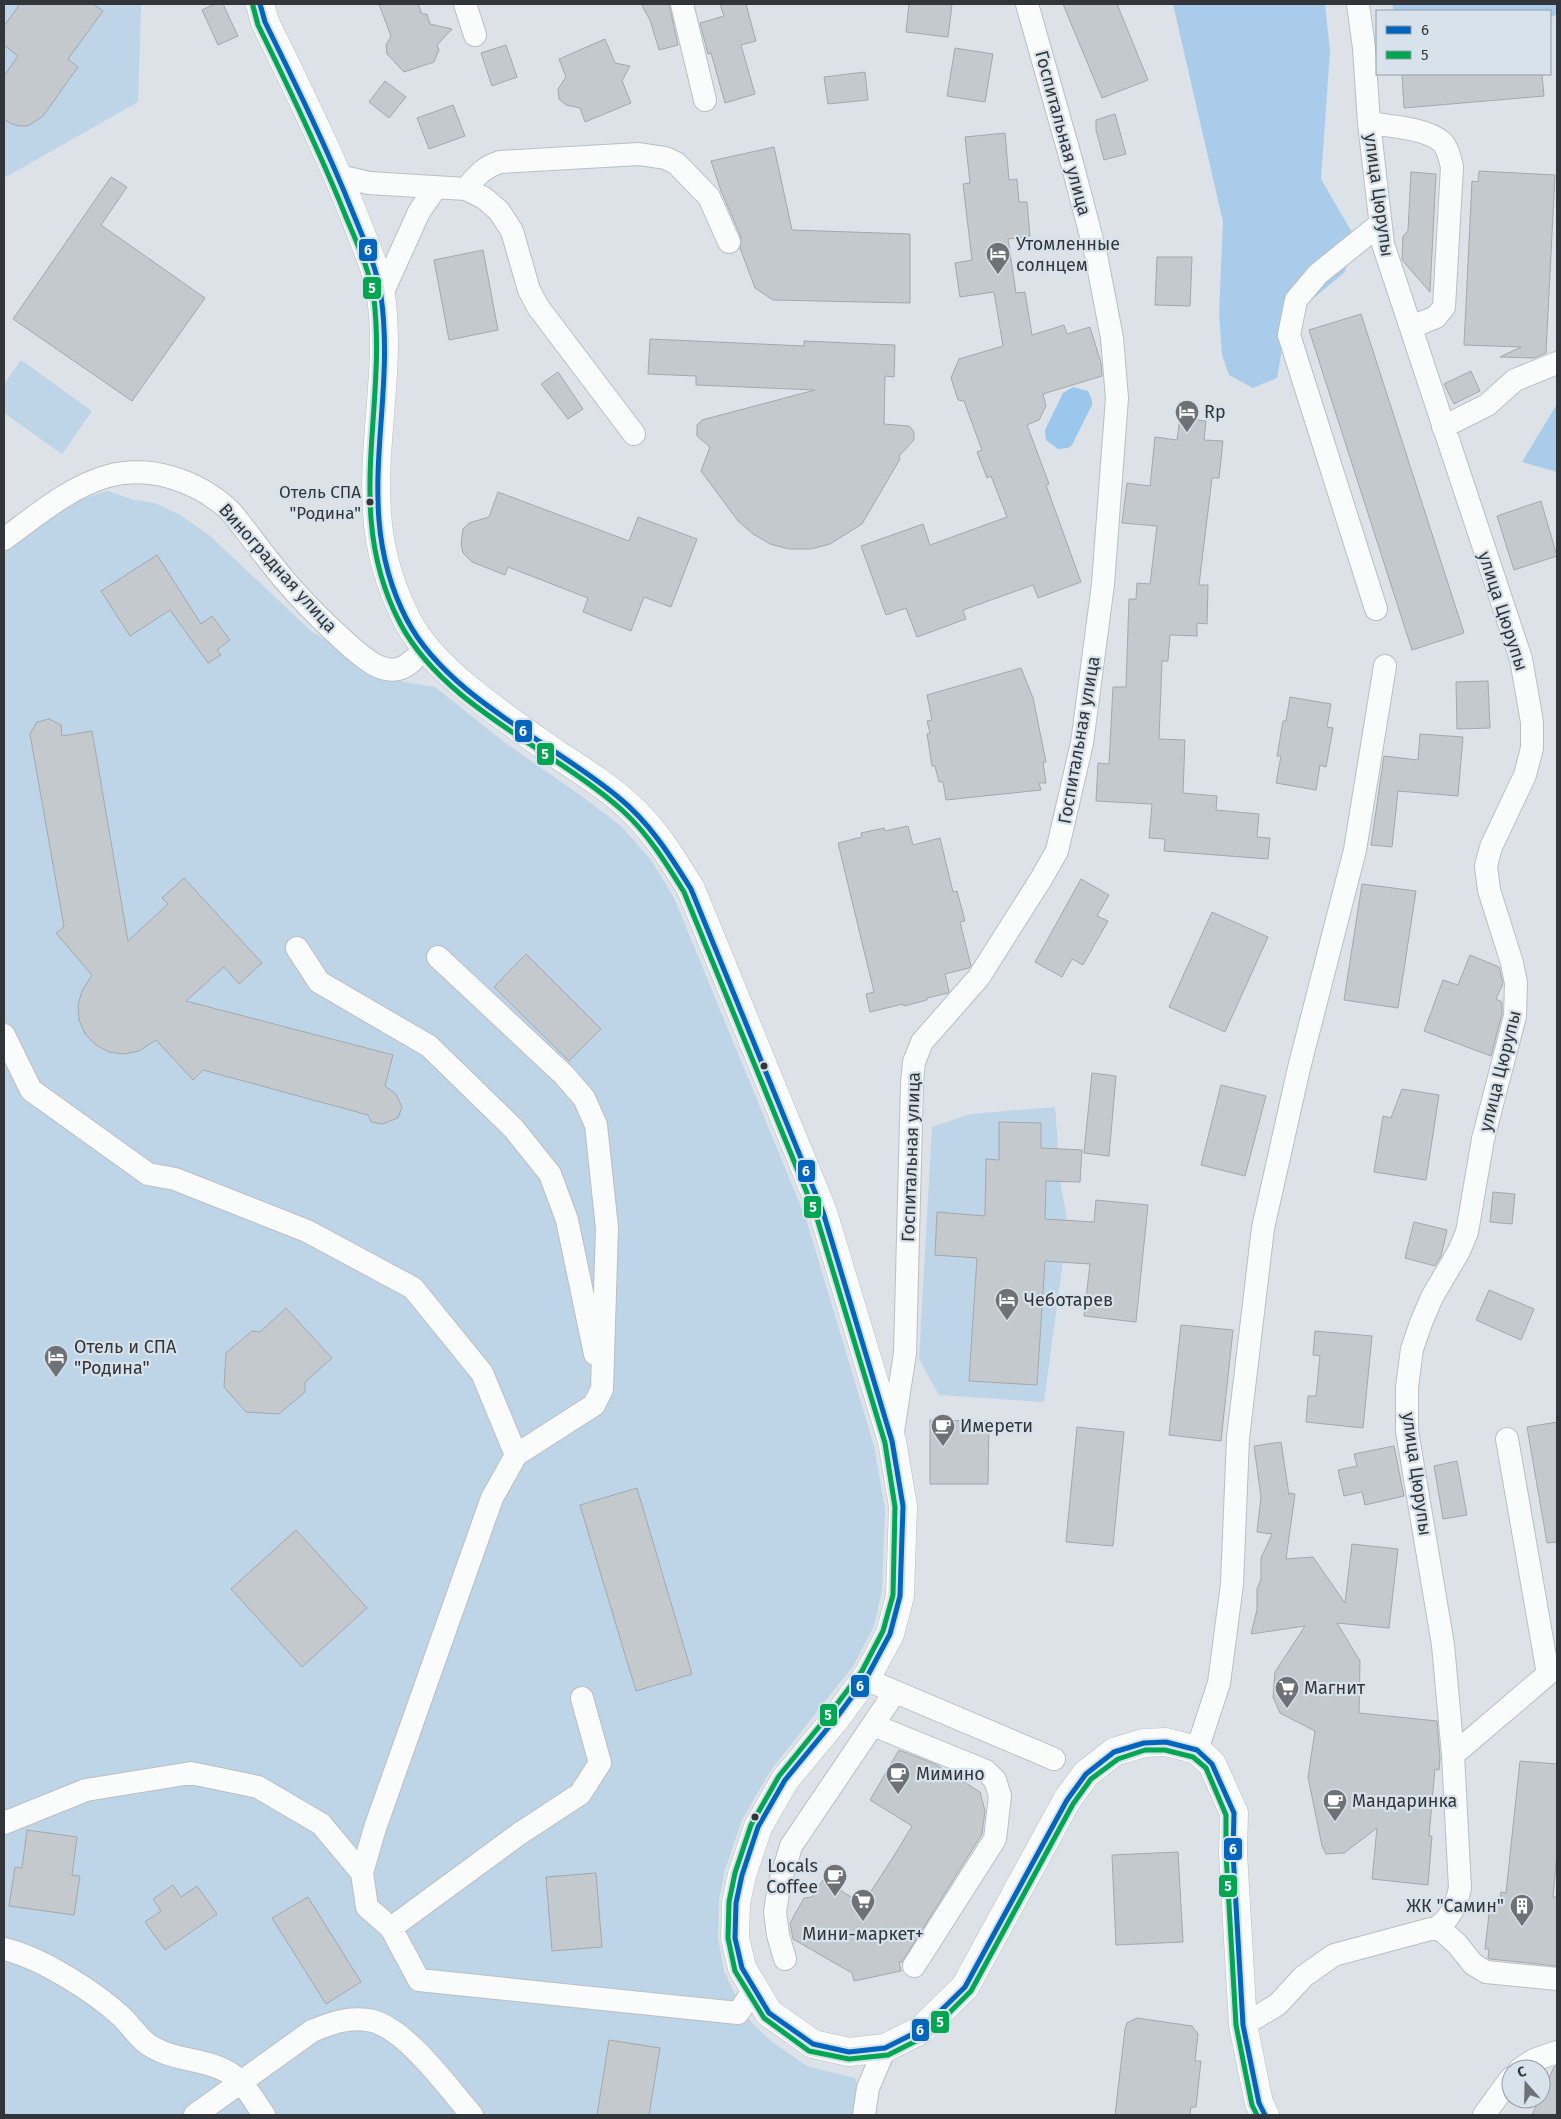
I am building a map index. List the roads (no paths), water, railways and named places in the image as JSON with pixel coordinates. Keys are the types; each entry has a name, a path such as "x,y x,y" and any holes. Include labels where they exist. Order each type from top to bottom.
{"main road":[{"path":"260,4 265,22 339,176 376,273 381,296 383,368 376,510 379,538 389,579 407,620 425,649 444,669 503,718 592,778 636,814 668,851 691,889 823,1212 892,1441 903,1506 900,1596 890,1634 865,1679 837,1717 785,1780 758,1827 742,1875 736,1903 735,1938 742,1968 769,2013 813,2044 849,2052 885,2048 921,2030 965,1987 1067,1800 1086,1774 1114,1752 1144,1743 1166,1742 1197,1750 1212,1764 1234,1812 1233,1853 1243,2025 1259,2103 1265,2115"}],"street":[{"path":"465,4 475,35"},
{"path":"682,4 706,100"},
{"name":"Госпитальная улица","path":"892,1441 905,1353 914,1062 922,1042 934,1026 979,977 1057,851 1082,743 1103,584 1117,398 1112,338 1096,255 1072,163 1026,4"},
{"name":"улица Цюрупы","path":"1358,4 1364,48 1369,123 1380,224 1390,266 1521,659 1532,722 1532,748 1525,775 1491,847 1486,866 1489,890 1512,963 1516,983 1515,1016 1484,1139 1467,1232 1459,1251 1432,1297 1421,1322 1412,1349 1407,1387 1407,1431 1443,1645 1453,1755 1460,1888 1455,1908 1447,1920 1438,1927"},
{"path":"1369,123 1416,130 1442,142 1449,153 1452,167 1444,308 1436,317 1411,326"},
{"path":"466,189 480,172 490,165 500,162 639,154 665,158 676,163 709,197 729,242"},
{"path":"339,176 369,183 466,189 484,198 503,217 512,231 529,290 538,307 634,434"},
{"path":"381,296 419,212 436,187"},
{"path":"1376,609 1290,335 1296,300 1318,274 1380,224"},
{"path":"1443,427 1487,405 1516,380 1557,363"},
{"name":"Виноградная улица","path":"4,539 54,503 85,485 107,476 124,473 149,473 172,476 198,489 228,509 296,594 325,624 367,660 381,667 397,669 404,667 425,649"},
{"path":"1197,1750 1218,1683 1232,1584 1238,1438 1263,1228 1299,1068 1355,850 1385,666"},
{"path":"297,948 319,982 429,1046 514,1129 550,1174 567,1220 602,1389"},
{"path":"438,957 564,1075 584,1098 596,1125 608,1228 602,1389 594,1405 516,1455 492,1498 375,1828 362,1873 367,1907 391,1928 419,1980 738,2013 754,1990"},
{"path":"4,1035 31,1090 148,1174 175,1180 308,1231 413,1288 482,1373 516,1455"},
{"path":"1453,1755 1548,1674 1507,1439"},
{"path":"865,1679 1054,1759"},
{"path":"785,1959 778,1935 775,1912 779,1886 791,1846 895,1692"},
{"path":"391,1928 519,1834 580,1794 600,1762 582,1698"},
{"path":"873,1724 986,1771 995,1780 1000,1796 995,1839 914,1966"},
{"path":"4,1822 86,1790 191,1773 258,1787 321,1824 362,1873"},
{"path":"1243,2025 1277,2005 1304,1976 1334,1955 1438,1927 1457,1944 1473,1964 1486,1972 1557,1980"},
{"path":"4,1949 50,1968 89,1992 122,2017 145,2042 170,2054 218,2068 231,2074 242,2083 264,2115"},
{"path":"195,2115 242,2083 312,2030 331,2023 352,2019 370,2020 389,2029 405,2040 472,2115"},
{"path":"864,2115 868,2088 885,2048"},
{"path":"1537,2059 1557,2052"},
{"path":"1484,2115 1501,2092"}],"place":[{"name":"Утомленные солнцем","path":"998,275"},
{"name":"Rp","path":"1187,433"},
{"name":"Отель СПА \"Родина\"","path":"370,502"},
{"name":"Чеботарев","path":"1007,1321"},
{"name":"Отель и СПА \"Родина\"","path":"56,1378"},
{"name":"Имерети","path":"943,1447"},
{"name":"Магнит","path":"1287,1709"},
{"name":"Мимино","path":"898,1795"},
{"name":"Мандаринка","path":"1335,1822"},
{"name":"Locals Coffee","path":"835,1897"},
{"name":"Мини-маркет+","path":"863,1922"},
{"name":"ЖК \"Самин\"","path":"1522,1927"}]}
